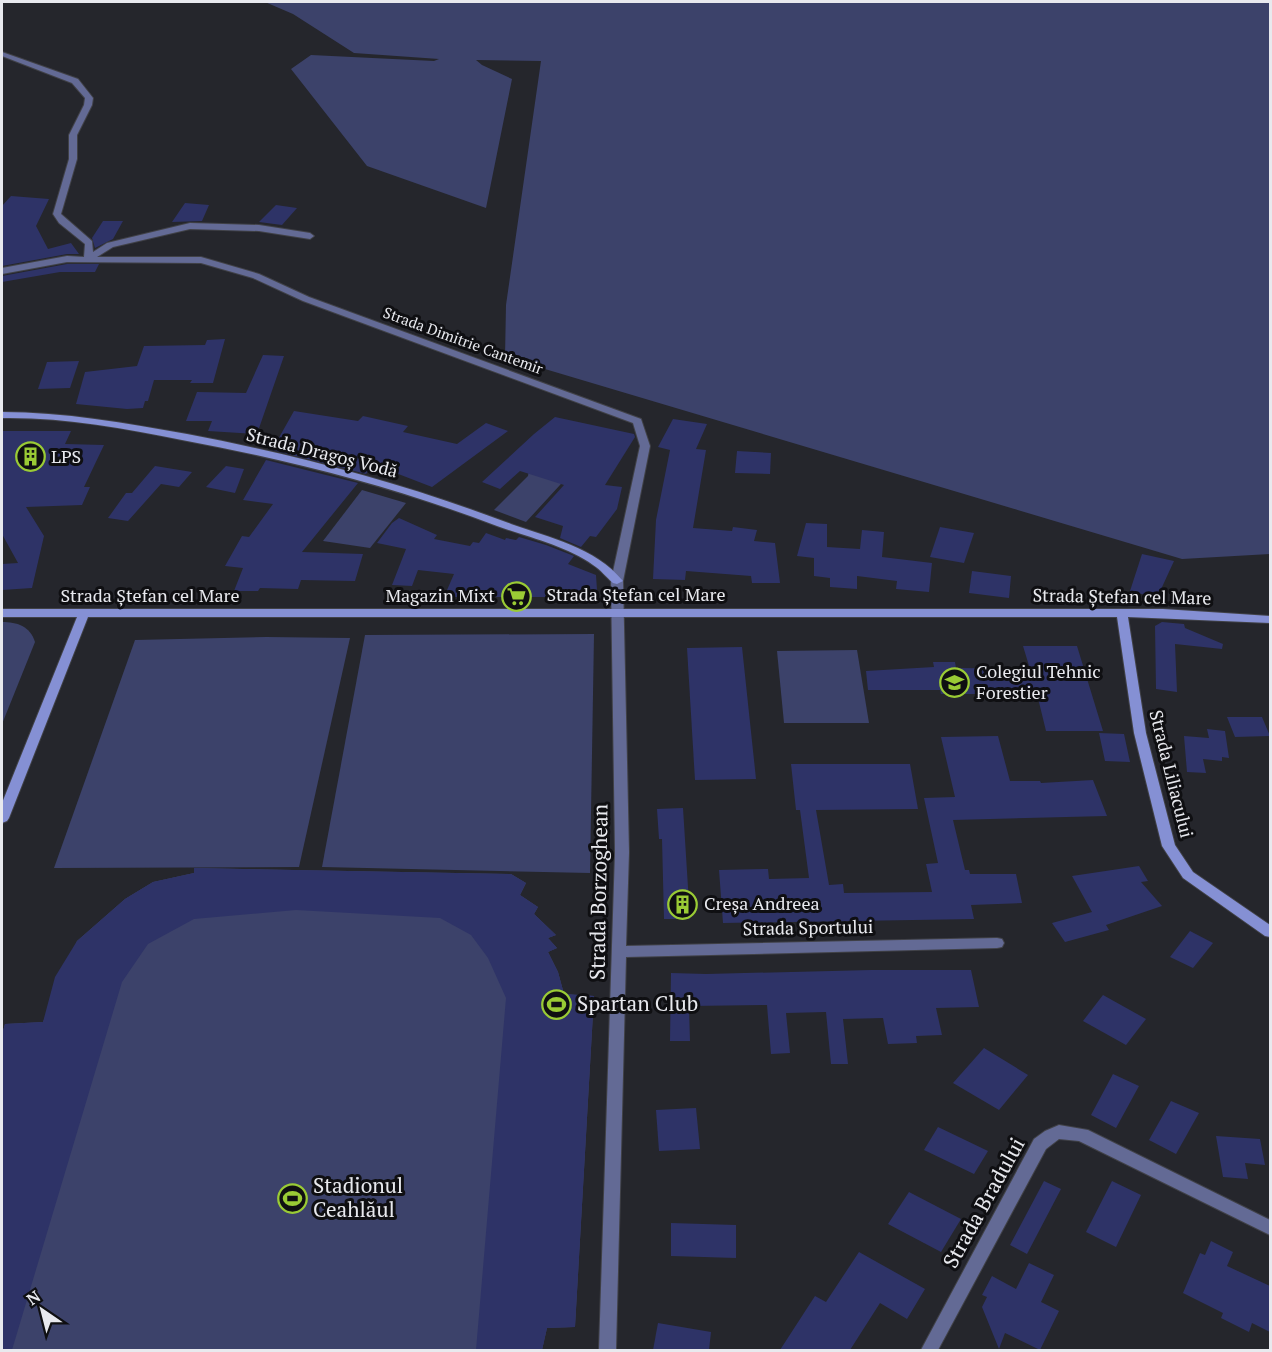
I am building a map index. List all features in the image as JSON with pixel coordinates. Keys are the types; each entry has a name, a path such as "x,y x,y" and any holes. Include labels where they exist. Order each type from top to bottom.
{"street":[{"path":"2,54 75,81 89,98 88,105 73,135 73,159 57,214 62,222 89,243 88,259"},
{"name":"Strada Dimitrie Cantemir","path":"88,259 110,244 190,226 259,228 310,236"},
{"name":"Strada Dimitrie Cantemir","path":"2,271 67,259 201,260 230,267 400,334 637,421 645,446 617,580 618,613"},
{"name":"Strada Dragoș Vodă","path":"2,415 79,419 137,429 205,441 347,475 425,497 498,522 597,562 617,580"},
{"name":"Strada Ștefan cel Mare","path":"2,613 1162,613 1270,619"},
{"name":"Strada Borzoghean","path":"608,1350 622,852 618,613"},
{"path":"2,818 84,614"},
{"name":"Strada Liliacului","path":"1122,614 1140,733 1168,846 1188,875 1270,933"},
{"name":"Strada Sportului","path":"620,952 997,943"},
{"name":"Strada Bradului","path":"929,1350 1040,1144 1052,1133 1065,1131 1082,1135 1270,1227"}],"shaded area":[{"path":"265,2 1270,2 1270,554 1182,559 505,357 506,305 541,61 476,60 512,79 486,208 367,166 291,69 311,55 434,61 439,59 354,53 293,14"},
{"path":"594,448 526,522 494,510 528,476 531,456"},
{"path":"362,490 406,503 370,548 323,541"},
{"path":"2,622 22,626 30,632 35,642 2,724"},
{"path":"594,634 590,873 322,867 365,635"},
{"path":"350,638 299,867 54,868 135,640"},
{"path":"857,650 869,723 784,723 777,651"},
{"name":"Stadionul Ceahlăul","path":"194,868 511,874 526,883 520,895 538,907 534,914 556,935 548,938 557,948 548,952 558,972 564,994 594,996 575,1327 547,1328 542,1350 2,1350 2,1034 5,1024 43,1022 77,941 125,899 153,882 194,873"}],"building":[{"path":"11,196 49,199 36,226 48,249 71,243 79,254 67,254 2,266 2,206"},
{"path":"185,203 209,205 202,221 172,222"},
{"path":"276,205 297,208 282,225 259,222"},
{"path":"103,221 123,221 113,239 95,248 92,238"},
{"path":"67,264 99,264 95,272 60,272 2,282 2,276"},
{"path":"225,339 213,383 190,383 192,380 154,380 148,401 145,401 143,408 127,409 76,404 85,372 137,366 144,346 205,345 207,340"},
{"path":"263,355 284,356 257,434 208,431 212,421 186,421 197,392 246,393"},
{"path":"79,361 70,388 38,389 47,362"},
{"path":"294,411 358,421 363,416 408,426 403,432 457,444 486,423 508,431 432,487 388,470 386,472 370,469 366,474 272,450"},
{"path":"555,417 634,434 635,437 605,485 622,487 617,509 596,537 590,536 581,547 560,538 563,526 535,517 564,485 520,471 500,489 482,482"},
{"path":"673,419 707,424 696,449 706,450 693,528 732,531 733,527 757,530 754,541 775,543 780,583 752,583 751,576 686,571 685,580 653,579 656,520 670,450 658,447"},
{"path":"2,431 71,431 65,444 104,445 84,487 90,487 82,505 26,507 44,536 32,588 2,590 2,564 18,563 2,534"},
{"path":"737,451 771,453 770,474 735,473"},
{"path":"266,460 358,483 302,552 363,554 355,581 301,580 298,589 260,588 258,591 234,591 243,568 225,566 242,536 249,537 273,504 243,500"},
{"path":"155,466 192,472 179,487 161,484 128,521 108,518 126,493 132,493"},
{"path":"226,466 244,469 235,493 206,487"},
{"path":"399,518 437,535 434,539 470,546 473,542 479,543 486,533 505,540 506,538 516,540 519,537 546,545 574,556 568,564 596,575 597,590 591,590 591,597 444,597 454,574 418,570 412,586 392,585 406,549 377,543 392,523"},
{"path":"806,523 827,524 827,547 860,549 862,530 884,532 882,557 932,563 929,592 896,589 897,581 857,576 857,589 830,587 830,578 814,576 814,558 797,556"},
{"path":"940,527 974,533 964,563 930,557"},
{"path":"1142,554 1174,561 1157,598 1130,591"},
{"path":"972,571 1011,576 1009,598 969,593"},
{"path":"1162,622 1184,624 1185,628 1223,644 1222,649 1175,644 1177,692 1156,689 1155,626"},
{"path":"1023,646 1077,646 1103,731 1046,731 1037,694 941,694 940,690 868,690 866,671 934,667 933,662 955,662 956,668 1030,669"},
{"path":"742,647 756,779 695,780 687,648"},
{"path":"1227,717 1262,717 1270,736 1235,737"},
{"path":"1207,729 1225,731 1229,758 1222,757 1222,761 1203,759 1206,773 1187,772 1184,736 1209,738"},
{"path":"1099,733 1124,734 1130,762 1105,761"},
{"path":"998,736 1010,781 1040,781 1041,783 1093,780 1107,816 953,820 965,870 969,870 970,874 1016,874 1022,903 971,905 974,919 723,923 719,870 768,869 769,879 809,878 800,810 796,810 791,764 910,764 918,809 816,810 829,885 843,884 844,893 932,892 926,864 938,863 924,798 955,797 941,737"},
{"path":"683,808 690,919 664,919 662,839 659,839 657,809"},
{"path":"1139,866 1148,881 1141,882 1162,906 1106,925 1109,930 1065,942 1052,923 1092,912 1072,876"},
{"path":"194,868 511,874 526,883 520,895 538,907 534,914 556,935 548,938 557,948 548,952 558,972 564,994 594,996 575,1327 547,1328 542,1350 476,1350 506,998 488,958 471,935 440,918 296,910 194,919 148,944 122,982 12,1350 2,1350 2,1034 5,1024 43,1022 55,977 77,941 125,899 153,882 194,873"},
{"path":"1190,931 1213,943 1193,968 1170,957"},
{"path":"971,970 979,1007 936,1008 942,1035 916,1036 917,1043 888,1044 883,1018 843,1019 848,1064 831,1064 826,1012 786,1013 790,1053 771,1054 767,1005 689,1006 690,1041 670,1041 671,973"},
{"path":"1103,995 1146,1019 1126,1045 1083,1021"},
{"path":"984,1048 1028,1075 999,1110 953,1083"},
{"path":"1113,1074 1139,1086 1116,1128 1091,1115"},
{"path":"1171,1101 1199,1113 1176,1154 1149,1140"},
{"path":"696,1108 700,1149 659,1151 656,1110"},
{"path":"938,1127 988,1151 974,1174 924,1150"},
{"path":"1216,1136 1260,1139 1265,1165 1245,1163 1248,1179 1223,1177"},
{"path":"1044,1181 1061,1189 1027,1254 1010,1245"},
{"path":"1112,1181 1141,1195 1116,1247 1086,1232"},
{"path":"909,1192 961,1219 941,1252 888,1224"},
{"path":"671,1223 736,1225 736,1258 671,1256"},
{"path":"1211,1241 1233,1252 1227,1266 1270,1286 1270,1332 1252,1323 1249,1332 1221,1318 1223,1313 1183,1293 1200,1253 1205,1255"},
{"path":"859,1252 925,1289 907,1319 880,1303 850,1350 780,1350 815,1296 826,1302"},
{"path":"1029,1263 1054,1275 1041,1302 1059,1311 1040,1350 1005,1333 999,1349 982,1307 987,1297 982,1295 992,1276 1016,1289"},
{"path":"658,1323 711,1332 709,1350 653,1350"}],"place":[{"name":"LPS","path":"30,457"},
{"name":"Magazin Mixt","path":"516,596"},
{"name":"Colegiul Tehnic Forestier","path":"955,682"},
{"name":"Creșa Andreea","path":"683,904"},
{"name":"Spartan Club","path":"556,1004"},
{"name":"Stadionul Ceahlăul","path":"292,1198"}]}
